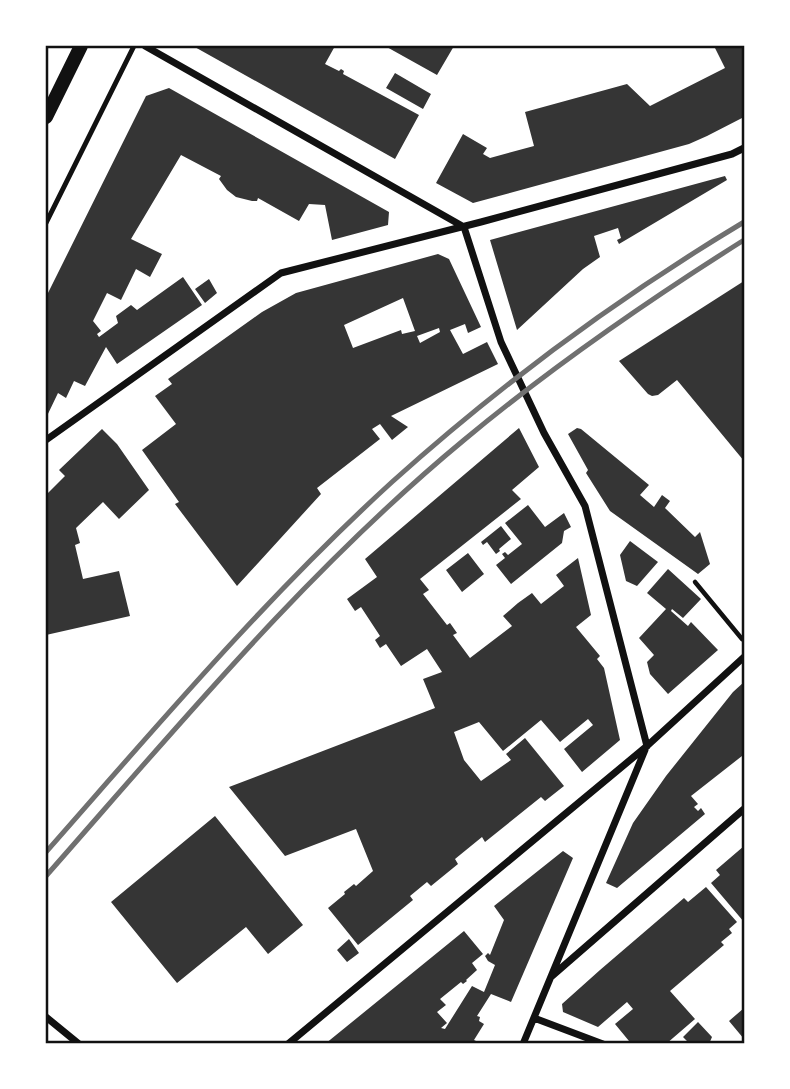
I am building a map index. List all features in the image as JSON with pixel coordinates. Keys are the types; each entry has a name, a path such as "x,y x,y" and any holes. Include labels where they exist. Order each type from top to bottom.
{"main road":[{"path":"46,117 81,46"}],"street":[{"path":"145,46 464,227 501,342 544,433 585,506 647,746 523,1044"},
{"path":"46,440 281,273 464,227 732,154 744,148"},
{"path":"288,1044 647,746 744,657"},
{"path":"550,978 744,809"},
{"path":"46,1017 79,1044"},
{"path":"534,1018 603,1044"}],"lane":[{"path":"46,223 134,46"}],"path":[{"path":"695,582 743,639"}],"building":[{"path":"193,46 335,46 325,64 339,71 341,69 343,74 419,115 395,159"},
{"path":"385,46 454,46 437,75"},
{"path":"714,46 744,46 744,117 707,136 689,144 473,203 436,183 463,134 487,148 483,154 490,158 534,146 525,112 627,84 650,106 725,68"},
{"path":"395,73 431,94 423,109 386,88"},
{"path":"169,88 389,212 388,225 332,240 325,205 309,204 299,221 258,198 257,201 252,201 236,197 219,179 221,176 181,155 131,239 162,254 150,277 136,269 121,300 107,293 93,321 101,331 97,334 99,337 118,323 116,316 131,305 137,310 183,277 202,305 117,364 106,347 85,386 74,381 66,398 58,393 46,418 46,297 146,96"},
{"path":"725,176 727,180 619,244 617,240 621,238 618,228 594,236 600,257 583,269 517,330 490,240"},
{"path":"438,254 449,259 481,327 468,333 465,324 450,330 463,354 487,342 498,364 391,416 408,427 392,440 380,424 372,429 380,439 317,488 321,494 237,586 175,504 179,502 142,450 176,424 155,396 172,384 168,379 262,312 296,293","holes":["403,298 415,331 402,334 401,330 353,348 344,325","439,328 440,332 420,343 417,336"]},
{"path":"209,279 217,293 205,303 195,289"},
{"path":"744,281 744,461 677,380 658,395 652,396 619,361"},
{"path":"519,428 539,467 512,490 521,499 420,579 429,590 423,594 447,625 450,623 457,633 453,635 470,658 512,626 503,616 518,603 532,593 541,604 564,586 556,575 578,558 591,615 576,627 600,656 597,659 604,668 620,740 582,772 564,749 593,725 588,719 560,742 541,720 503,751 479,722 454,732 464,760 481,781 511,760 506,754 525,738 564,786 545,801 541,797 485,842 482,837 455,859 458,864 431,886 427,882 410,896 413,900 358,945 328,908 345,894 344,892 354,884 356,886 373,871 356,829 285,856 229,787 435,708 423,679 442,672 427,649 401,666 386,644 380,648 375,640 380,636 361,607 355,611 347,599 377,577 365,559"},
{"path":"577,428 649,485 640,495 654,507 662,495 670,501 665,508 695,537 700,532 710,564 698,574 610,511 586,473 588,470 568,434"},
{"path":"102,429 117,444 149,490 119,519 103,502 76,528 80,543 75,545 83,579 119,571 130,616 46,635 46,495 65,476 59,470"},
{"path":"528,505 545,527 564,513 571,527 564,531 562,543 511,584 496,565 505,558 502,554 505,552 508,555 522,544 505,523"},
{"path":"501,526 511,539 496,554 487,542 483,545 481,542"},
{"path":"630,541 658,562 637,586 626,581 620,555"},
{"path":"468,553 484,574 462,592 446,570"},
{"path":"668,569 701,599 683,618 672,609 671,611 688,626 691,622 718,650 668,694 650,674 647,662 654,655 639,638 666,609 647,593"},
{"path":"744,682 744,760 742,756 691,796 698,804 694,807 698,811 701,808 705,814 617,888 606,883 633,823 666,776"},
{"path":"215,816 303,925 268,954 246,927 177,983 111,902"},
{"path":"744,846 744,922 711,883 720,875 716,870"},
{"path":"563,851 573,858 511,1002 491,994 477,1016 484,1024 474,1040 482,1044 325,1044 464,931 483,954 472,963 477,970 467,981 463,984 461,982 440,999 446,1005 437,1012 447,1023 441,1028 445,1029 472,986 484,992 495,965 485,956 488,953 490,955 504,920 494,906"},
{"path":"706,887 737,922 729,929 732,933 721,942 724,945 670,991 695,1019 666,1044 635,1044 629,1041 615,1024 633,1009 627,1002 598,1027 563,1012 562,1004 600,970 684,898 688,902"},
{"path":"349,939 359,953 347,962 337,950"},
{"path":"744,1008 744,1039 729,1021"},
{"path":"698,1022 712,1037 709,1044 690,1044 683,1037"}],"railway":[{"path":"46,852 257,616 392,482 475,411 562,343 652,280 744,222"},
{"path":"46,876 247,649 299,594 407,489 464,440 566,360 744,240"}]}
